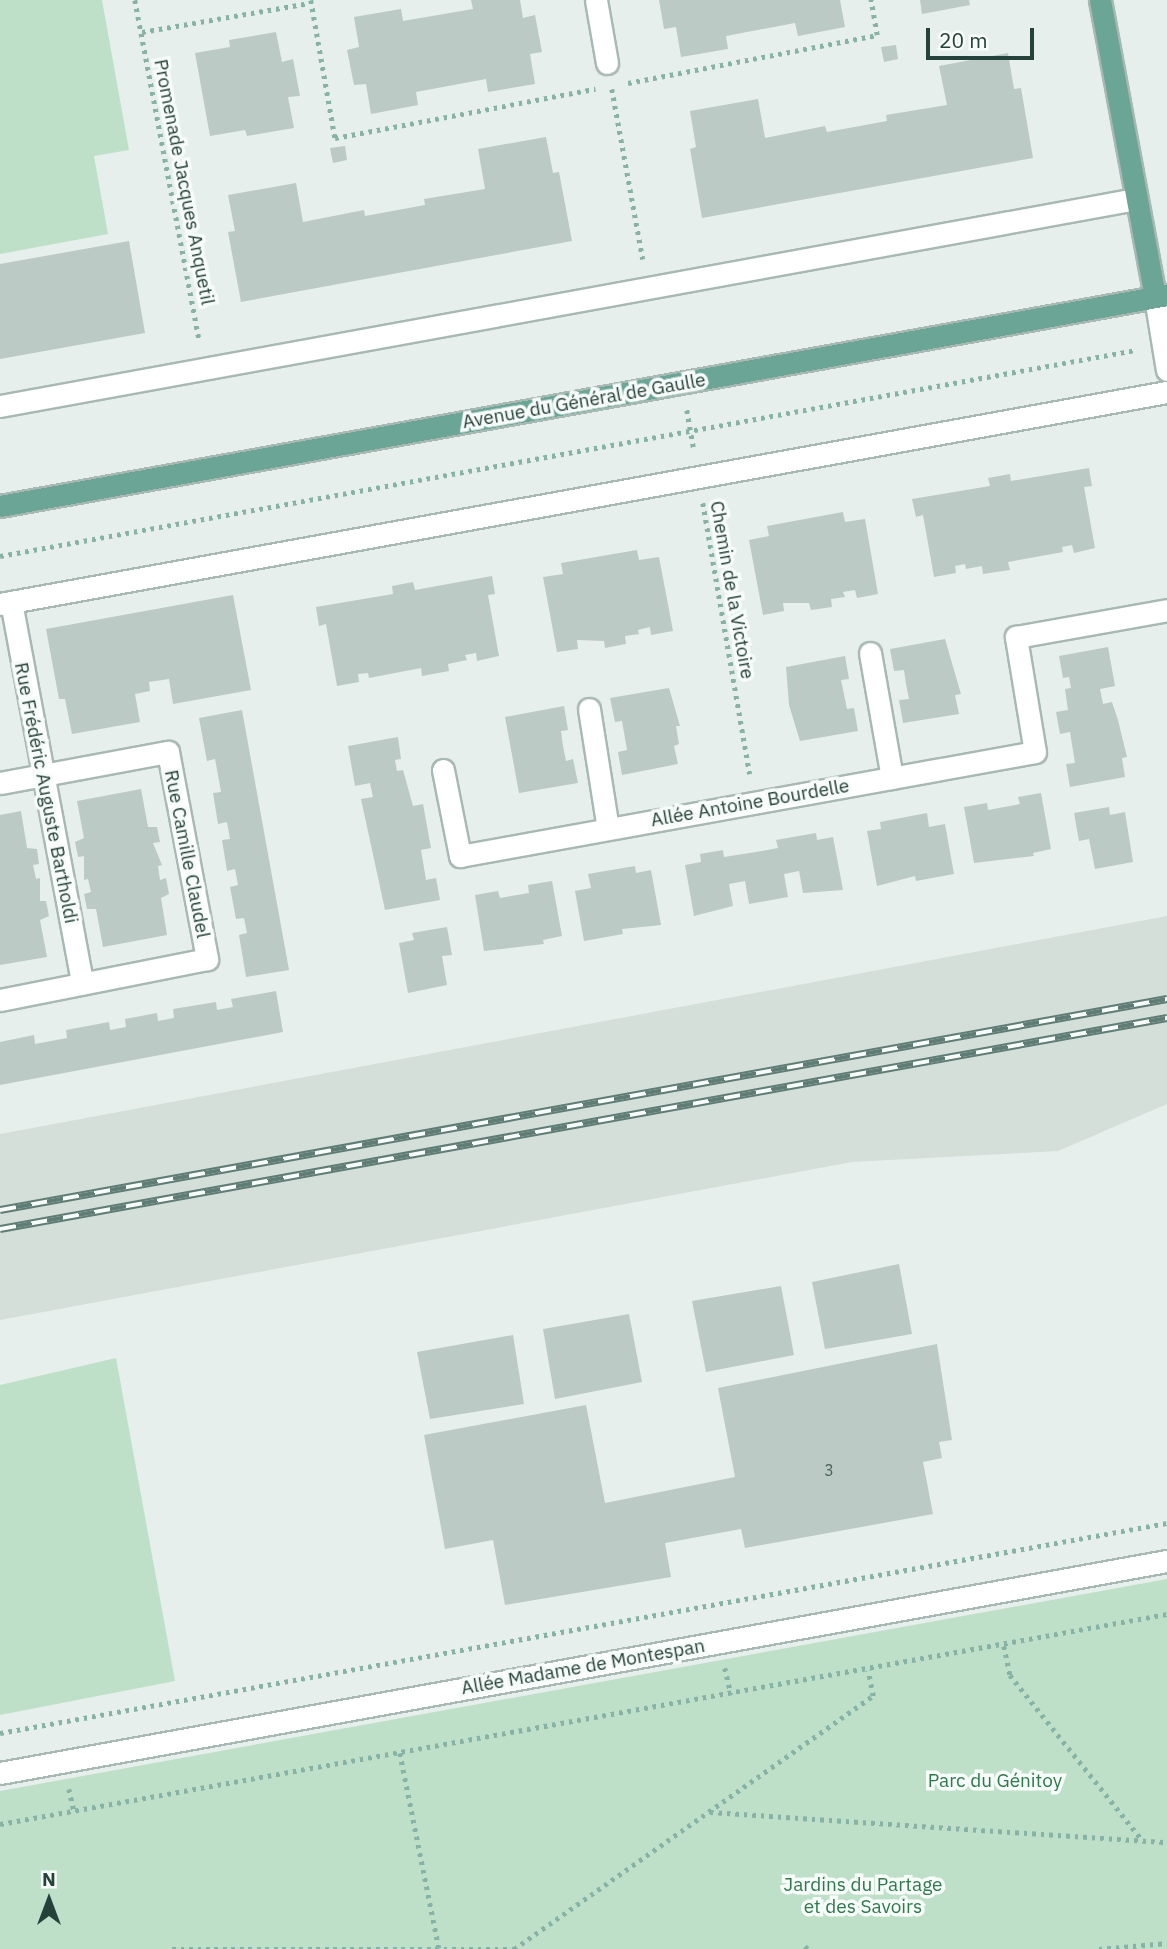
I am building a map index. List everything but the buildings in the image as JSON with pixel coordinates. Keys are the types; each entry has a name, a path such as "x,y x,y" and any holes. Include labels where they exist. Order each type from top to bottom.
{"main road":[{"path":"1100,0 1136,199 1161,296"},
{"name":"Avenue du Général de Gaulle","path":"0,506 1161,296"}],"street":[{"path":"596,0 607,63"},
{"path":"0,406 1136,199"},
{"path":"1161,296 1162,345 1167,370"},
{"path":"5,603 1167,392"},
{"name":"Rue Frédéric Auguste Bartholdi","path":"5,603 43,775 82,984"},
{"name":"Allée Antoine Bourdelle","path":"443,770 460,856 1035,752 1016,637 1167,610"},
{"path":"870,653 892,778"},
{"path":"589,709 608,829"},
{"name":"Rue Camille Claudel","path":"0,783 168,752 207,959 0,1000"},
{"name":"Allée Madame de Montespan","path":"0,1773 1167,1561"}],"path":[{"name":"Promenade Jacques Anquetil","path":"135,0 204,369"},
{"path":"142,32 311,2 335,138 877,35 871,0"},
{"path":"611,86 648,288"},
{"path":"0,556 1162,345"},
{"name":"Chemin de la Victoire","path":"682,383 755,802"},
{"path":"0,1733 1167,1523"},
{"path":"0,1824 1004,1646 1167,1614"},
{"path":"1004,1646 1010,1675 1143,1840"},
{"path":"172,1949 514,1949 873,1696 868,1670"},
{"path":"400,1753 439,1948"},
{"path":"710,1812 1167,1842"},
{"path":"1099,1949 1167,1942"}],"shaded area":[{"path":"1167,916 1167,1104 1058,1151 852,1162 0,1320 0,1134"}],"green space":[{"path":"0,0 102,0 129,150 94,156 108,234 0,254"},
{"path":"116,1358 175,1681 0,1715 0,1385"},
{"name":"Parc du Génitoy","path":"1167,1579 1167,1949 0,1949 0,1791"}],"railway":[{"path":"0,1210 1167,999"},
{"path":"0,1229 1167,1018"}],"park label":[{"name":"Jardins du Partage et des Savoirs","path":"863,1896"}]}
